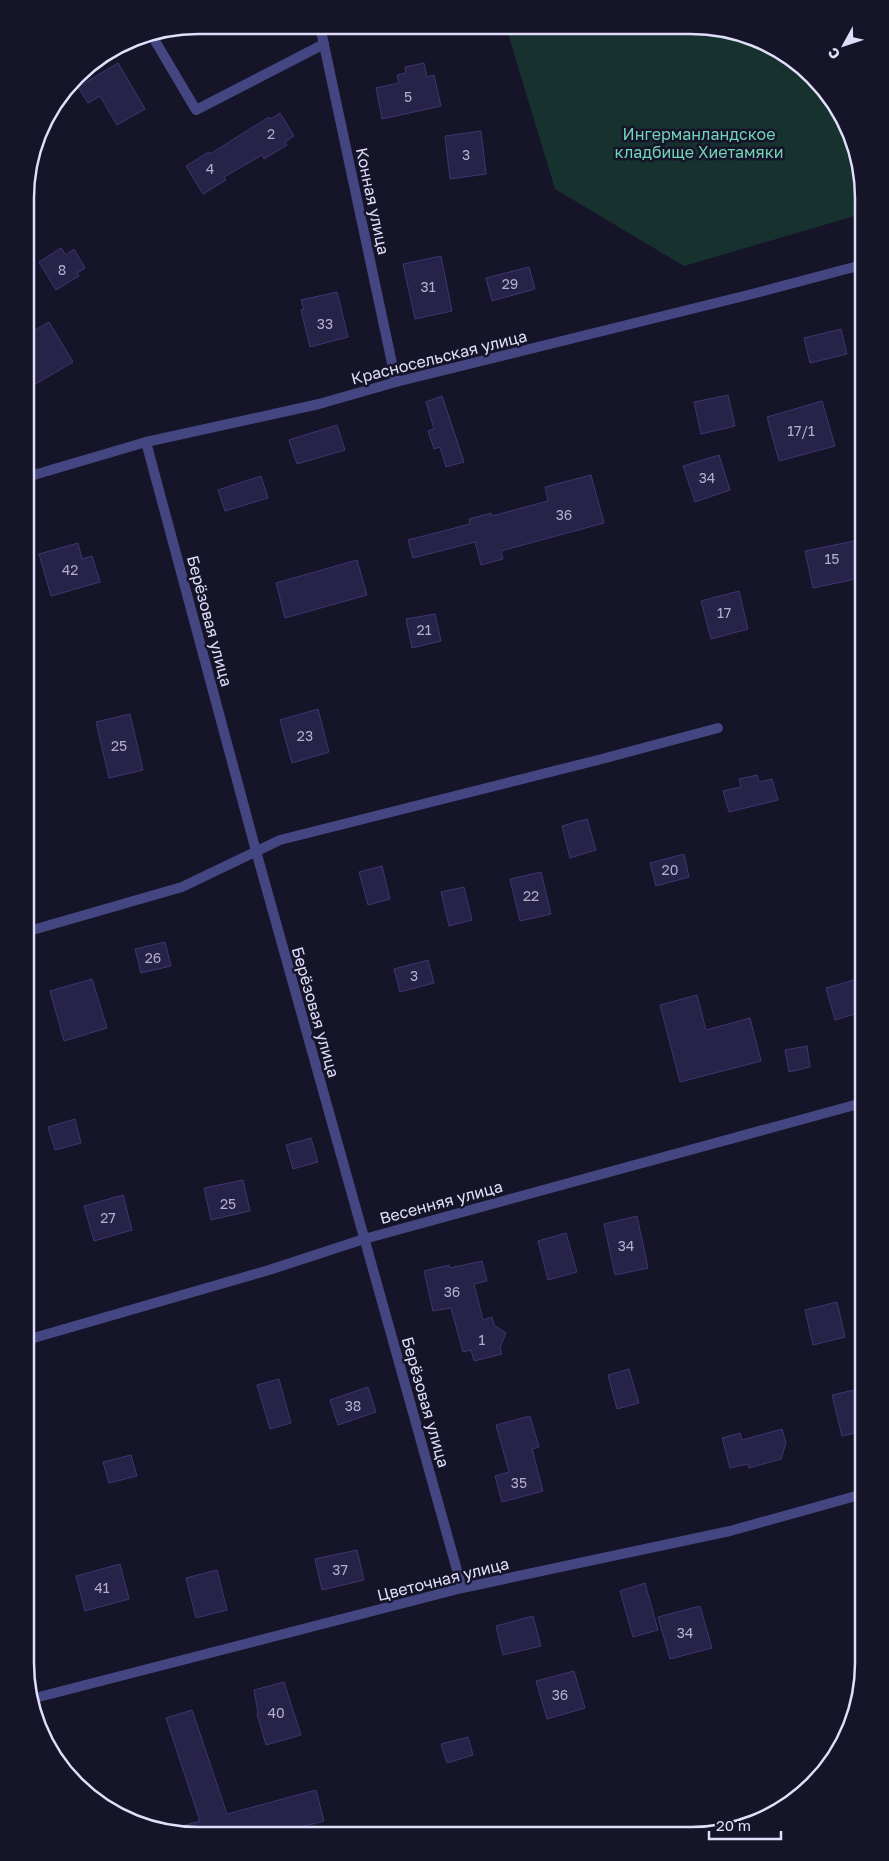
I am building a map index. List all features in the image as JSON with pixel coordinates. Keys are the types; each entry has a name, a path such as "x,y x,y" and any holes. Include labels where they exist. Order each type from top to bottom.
{"street":[{"name":"Конная улица","path":"322,34 396,382"},
{"path":"154,40 196,110 324,44"},
{"name":"Красносельская улица","path":"34,475 146,442 319,404 396,382 733,299 855,267"},
{"name":"Берёзовая улица","path":"146,442 256,852 462,1588"},
{"path":"34,930 182,887 280,840 718,728"},
{"name":"Весенняя улица","path":"34,1338 269,1270 364,1239 855,1105"},
{"name":"Цветочная улица","path":"38,1697 462,1588 730,1531 855,1496"}],"green space":[{"name":"Ингерманландское кладбище Хиетамяки","path":"508,34 702,34 744,42 764,51 782,61 799,75 821,98 843,135 850,156 854,177 855,216 684,266 555,189"}],"building":[{"path":"118,63 145,109 117,125 100,96 88,103 78,87"},
{"path":"424,63 427,77 434,75 441,106 382,119 376,88 399,83 397,75 406,73 405,67"},
{"path":"280,113 294,136 285,142 287,145 264,159 262,155 224,177 226,180 203,194 186,166 209,152 210,154 269,117 271,119"},
{"path":"481,131 486,174 450,179 445,136"},
{"path":"61,248 66,255 74,249 85,268 77,273 79,276 56,290 39,262"},
{"path":"441,256 452,311 415,319 403,264"},
{"path":"529,267 535,289 492,301 486,278"},
{"path":"337,292 348,337 310,347 301,310 304,309 301,300"},
{"path":"49,322 73,362 34,385 34,331"},
{"path":"841,329 847,354 810,363 804,338"},
{"path":"728,395 735,426 701,434 694,402"},
{"path":"442,396 464,462 446,467 440,447 434,449 428,431 434,429 426,402"},
{"path":"822,401 835,446 779,461 767,417"},
{"path":"337,425 345,450 297,464 289,440"},
{"path":"719,455 730,490 695,502 683,466"},
{"path":"591,475 604,523 501,551 503,559 481,565 475,542 413,558 408,540 470,524 469,519 491,513 492,516 548,501 545,487"},
{"path":"261,476 268,498 225,511 218,490"},
{"path":"854,541 855,579 813,588 805,551"},
{"path":"78,543 82,559 92,556 100,582 51,596 39,554"},
{"path":"357,560 367,595 285,618 276,583"},
{"path":"739,591 748,629 711,639 701,601"},
{"path":"435,614 441,641 412,648 406,619"},
{"path":"318,709 329,752 292,763 280,720"},
{"path":"130,714 143,770 109,778 96,722"},
{"path":"757,775 759,782 772,779 778,800 729,812 723,791 741,787 739,779"},
{"path":"587,819 596,850 570,858 562,826"},
{"path":"684,854 689,877 656,886 650,863"},
{"path":"382,866 390,899 368,905 359,872"},
{"path":"541,872 551,914 520,921 510,879"},
{"path":"464,887 472,920 449,926 441,892"},
{"path":"165,942 171,966 141,973 135,949"},
{"path":"428,960 434,983 400,992 394,969"},
{"path":"92,979 107,1028 64,1041 50,991"},
{"path":"855,980 855,1014 835,1020 826,988"},
{"path":"697,995 706,1030 750,1018 761,1061 680,1082 660,1005"},
{"path":"807,1046 810,1067 789,1072 785,1050"},
{"path":"75,1119 81,1143 55,1150 48,1127"},
{"path":"311,1138 318,1162 293,1169 286,1145"},
{"path":"243,1180 250,1211 211,1220 204,1188"},
{"path":"123,1195 132,1230 94,1241 84,1206"},
{"path":"637,1216 648,1268 615,1275 604,1224"},
{"path":"566,1233 577,1272 548,1280 538,1241"},
{"path":"482,1261 487,1281 474,1284 483,1320 492,1317 494,1325 506,1333 500,1347 502,1354 474,1361 471,1350 463,1352 451,1308 433,1311 424,1271 449,1265 450,1268"},
{"path":"837,1302 845,1337 813,1345 805,1310"},
{"path":"629,1369 639,1403 617,1409 608,1375"},
{"path":"279,1379 291,1423 270,1429 257,1385"},
{"path":"368,1387 376,1412 338,1425 330,1400"},
{"path":"855,1390 855,1433 842,1436 832,1395"},
{"path":"530,1416 539,1447 532,1449 543,1491 502,1502 495,1476 509,1472 496,1425"},
{"path":"782,1429 786,1443 781,1459 749,1468 748,1464 730,1468 722,1438 740,1433 742,1440"},
{"path":"131,1455 137,1476 109,1483 103,1462"},
{"path":"357,1550 364,1580 322,1590 315,1559"},
{"path":"120,1564 129,1599 85,1611 76,1576"},
{"path":"217,1570 227,1610 196,1618 186,1578"},
{"path":"645,1583 658,1630 633,1637 620,1591"},
{"path":"700,1606 712,1648 670,1659 658,1617"},
{"path":"533,1616 541,1646 503,1655 496,1626"},
{"path":"574,1671 585,1708 547,1719 536,1681"},
{"path":"284,1682 301,1735 266,1745 257,1714 254,1690"},
{"path":"192,1710 227,1814 316,1790 324,1821 301,1827 182,1826 200,1821 166,1718"},
{"path":"468,1737 473,1755 447,1763 441,1744"}]}
